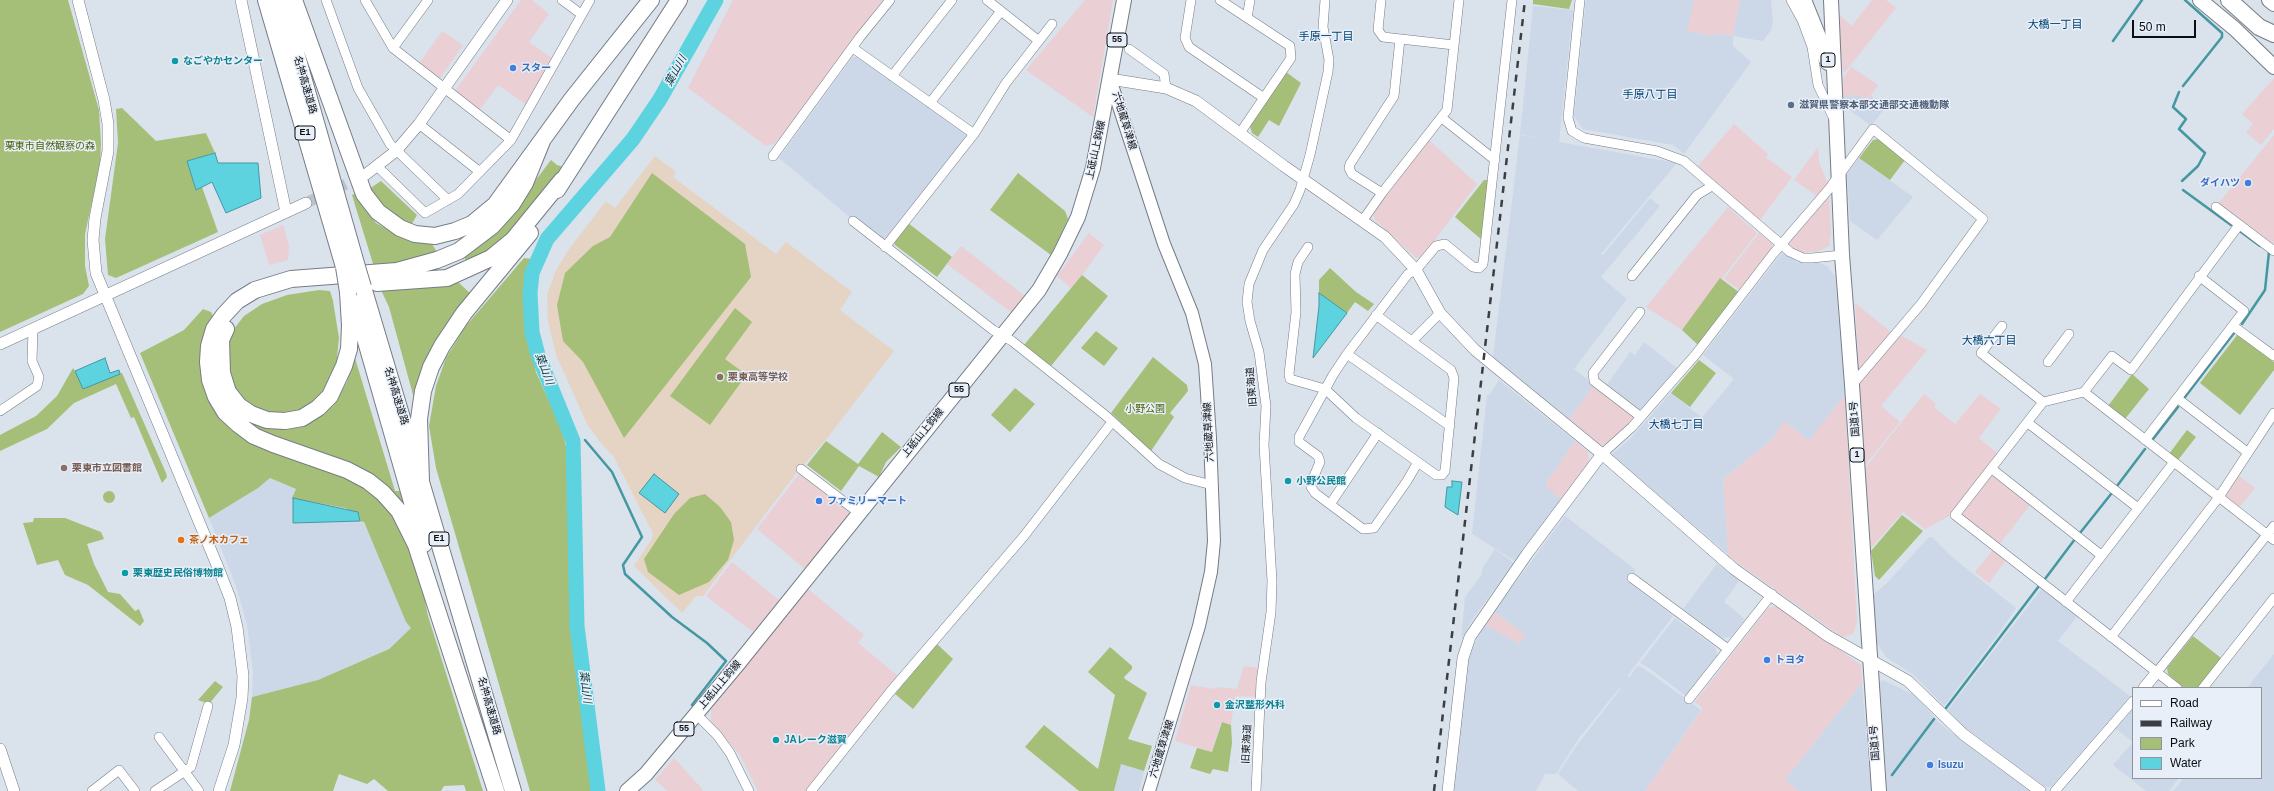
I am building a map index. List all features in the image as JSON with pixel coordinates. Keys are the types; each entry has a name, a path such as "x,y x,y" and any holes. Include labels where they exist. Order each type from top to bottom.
{"highway":[{"name":"名神高速道路","path":"266,0 351,267"},
{"name":"名神高速道路","path":"281,0 351,267 354,290 496,791"},
{"path":"294,0 364,194 378,212 400,228 415,234 436,236 455,231 472,224 495,205 603,58 651,0"},
{"path":"421,481 419,419 423,391 431,367 442,346 464,313 520,247 542,217 562,180 679,0"},
{"path":"1803,0 1828,62"},
{"path":"2229,0 2259,27 2274,34"},
{"path":"496,791 416,546 399,511 383,493 368,481 347,470 272,444 254,436 238,424 225,412 216,397 210,380 208,362 209,346 214,330 220,320 238,301 255,290 291,279 397,271 437,260 459,251 492,226 512,204 525,183 542,141"},
{"path":"354,290 349,348 344,366 330,396 318,408 302,418 285,421 268,420 251,414 239,406 228,392 222,373 221,340 226,328 238,313 256,300 293,289 440,279 467,271 491,258 513,240 562,180"},
{"name":"名神高速道路","path":"354,290 421,481 513,791"}],"main road":[{"name":"上砥山上鈎線","path":"627,791 646,774 696,714 1003,337 1039,290 1060,254 1078,217 1094,168 1124,0"},
{"name":"国道1号","path":"1823,0 1835,120"},
{"name":"国道1号","path":"1831,0 1837,176 1878,791"},
{"path":"2200,0 2235,29 2274,67"},
{"path":"2270,0 2274,4"},
{"name":"六地蔵草津線","path":"1110,79 1164,244 1192,313 1200,339 1205,371 1212,485 1214,542 1211,572 1199,626 1149,791"}],"street":[{"path":"78,0 104,100 108,124 108,151 93,240 96,272 105,297 219,570 230,598 237,627 243,676 242,698 234,745 219,791"},
{"path":"241,0 286,212"},
{"path":"326,0 358,88 390,144 448,200"},
{"path":"365,0 393,48 511,140"},
{"path":"393,48 428,0"},
{"path":"365,175 378,167 396,151 419,124 508,0"},
{"path":"562,0 581,14"},
{"path":"378,167 425,213 458,194 511,140 590,0"},
{"path":"773,156 890,0"},
{"path":"892,76 952,0"},
{"path":"987,0 1039,41"},
{"path":"1192,0 1185,38 1189,47 1264,98"},
{"path":"1220,0 1290,46 1291,58 1240,133"},
{"path":"1247,18 1250,0"},
{"name":"旧東海道","path":"1256,791 1261,682 1271,612 1272,573 1264,445 1265,399 1260,352 1250,321 1247,302 1249,284 1256,264 1294,204 1303,180 1319,118 1328,72 1329,60 1323,27 1325,0"},
{"path":"1381,0 1378,30 1383,37 1454,45"},
{"path":"1363,220 1382,193 1447,110 1459,0"},
{"path":"1418,462 1408,481 1374,528 1370,530 1364,529 1331,503 1314,493 1311,483 1320,462 1318,456 1299,442 1299,437 1347,354 1408,274 1416,270 1436,246 1445,244 1473,267 1479,268 1483,264 1512,0"},
{"path":"1580,0 1568,118 1572,131 1584,138 1668,154 1684,161 1782,246 1803,258 1842,255"},
{"path":"1791,0 1802,20 1812,48 1818,85 1835,120"},
{"path":"930,103 1001,11"},
{"path":"885,247 974,134 1006,83 1052,24"},
{"path":"1382,193 1352,174 1349,168 1350,164 1394,96 1400,39"},
{"path":"853,48 974,134"},
{"path":"1129,48 1164,74 1166,88"},
{"path":"1110,79 1166,88 1196,101 1303,180 1363,220 1385,237 1416,270 1440,313 1475,350 1602,454 1703,543 1734,569 1772,594 1828,636 1870,658 1918,689 1962,734 2040,791"},
{"path":"1442,118 1495,160"},
{"path":"419,124 480,172"},
{"path":"1448,791 1463,658 1470,637 1527,554 1602,454 1641,417 1705,343 1773,254 1782,246 1873,129 1983,219 1916,309 1852,385"},
{"path":"1632,276 1697,195 1712,186"},
{"path":"0,344 105,297 163,268 306,203"},
{"path":"2216,207 2274,251"},
{"path":"853,221 1003,337 1012,341 1112,422 1159,464 1185,478 1212,485"},
{"path":"2176,687 1956,515 2043,402 2084,392 2112,356 2131,370 2199,276 2239,225"},
{"path":"1308,247 1298,262 1295,274 1296,312 1289,374 1290,379 1295,382 1325,390 1356,418 1436,475 1442,475 1445,471 1450,426 1454,378 1452,370 1376,315"},
{"path":"2145,440 2244,311 2199,276"},
{"path":"1640,312 1594,373 1594,381 1641,417"},
{"path":"1412,341 1440,313"},
{"path":"2002,326 1981,353 2043,402"},
{"path":"2233,326 2274,356"},
{"path":"0,411 36,386 39,377 32,361 33,330"},
{"path":"2048,362 2069,334"},
{"path":"1347,354 1450,426"},
{"path":"2084,392 2271,537"},
{"path":"2177,398 2247,452"},
{"path":"2112,637 2219,497 2247,452 2274,413"},
{"path":"811,791 886,698 1024,536 1112,422"},
{"path":"2028,423 2138,508"},
{"path":"1331,503 1378,433"},
{"path":"2066,602 2174,462"},
{"path":"801,469 859,513"},
{"path":"1992,469 2101,555"},
{"path":"2145,687 2271,537 2274,526"},
{"path":"1632,578 1728,649"},
{"path":"1689,699 1772,594"},
{"path":"2204,687 2274,598"},
{"path":"2055,791 2132,702"},
{"path":"155,791 191,767 208,706"},
{"path":"696,714 717,735 730,753 749,791"},
{"path":"159,737 199,791"},
{"path":"0,749 11,790"},
{"path":"92,791 119,770 135,791"}],"shaded area":[{"path":"521,0 532,0 549,14 529,42 552,58 527,105 498,85 479,111 455,91"},
{"path":"733,0 886,0 793,127 773,144 766,146 688,88"},
{"path":"1085,0 1113,0 1093,117 1026,70"},
{"path":"1586,0 1694,0 1687,31 1712,36 1721,34 1733,36 1733,46 1751,62 1684,154 1673,145 1583,129 1574,116"},
{"path":"1694,0 1740,0 1733,36 1721,34 1712,36 1686,31"},
{"path":"1740,0 1771,0 1773,22 1771,30 1763,41 1733,36"},
{"path":"1872,0 1886,0 1896,8 1845,72 1843,72 1842,59 1838,48 1838,14 1852,26"},
{"path":"1533,6 1573,10 1559,142 1677,163 1601,254 1603,255 1650,198 1660,206 1601,277 1627,299 1574,369 1594,385 1569,419 1493,357 1520,135 1540,139 1520,134"},
{"path":"442,31 463,45 439,80 419,64"},
{"path":"858,56 968,132 967,137 886,238 881,239 853,220 779,158 852,58"},
{"path":"1851,67 1878,85 1867,101 1859,95 1843,96 1843,78"},
{"path":"2274,78 2274,129 2261,145 2246,132 2253,124 2242,114"},
{"path":"1859,95 1867,101 1871,96 1886,107 1871,126 1843,105 1843,96"},
{"path":"1734,124 1768,154 1766,157 1792,177 1760,220 1697,167"},
{"path":"2274,135 2274,241 2272,244 2218,204"},
{"path":"1429,140 1477,184 1422,257 1416,258 1375,220 1373,213"},
{"path":"1818,147 1819,162 1828,184 1818,197 1794,180"},
{"name":"栗東高等学校","path":"655,156 676,172 673,177 776,254 786,242 852,292 840,310 894,351 825,441 798,471 703,596 696,596 682,613 634,566 651,540 653,534 614,457 600,442 587,424 556,355 548,321 547,295 556,270 569,249 606,201 615,208"},
{"path":"1859,158 1913,197 1877,240 1850,221 1847,174"},
{"path":"1829,196 1831,233 1829,246 1819,251 1803,253 1796,251 1788,244"},
{"path":"1728,207 1757,233 1682,330 1646,307"},
{"path":"283,225 289,245 288,260 269,265 260,235"},
{"path":"1089,233 1104,245 1072,289 1057,276"},
{"path":"1759,233 1772,243 1772,248 1741,291 1724,279"},
{"path":"961,246 1025,296 1012,313 947,264"},
{"path":"1784,253 1797,262 1817,262 1827,266 1835,276 1845,395 1809,440 1784,421 1772,439 1723,479 1728,554 1611,455 1630,439 1671,393 1702,418 1734,379 1703,355 1781,254"},
{"path":"1855,303 1891,332 1859,370"},
{"path":"1902,336 1927,350 1881,406 1900,422 1865,465 1860,381 1897,337"},
{"path":"1644,342 1678,369 1642,409 1637,410 1606,386 1630,352 1635,355"},
{"path":"1499,380 1575,441 1546,483 1546,487 1562,500 1515,561 1472,534 1487,395 1490,394"},
{"path":"1594,385 1636,418 1608,444 1601,445 1569,419"},
{"path":"1924,394 1936,404 1934,407 1955,424 1980,394 2001,409 1979,438 1998,454 1951,515 1925,529 1903,512 1871,548 1865,468"},
{"path":"1845,395 1857,623 1853,634 1842,637 1728,556 1723,479 1772,439 1784,421 1809,439"},
{"path":"1575,441 1588,452 1589,462 1562,500 1545,487 1546,483"},
{"path":"799,474 850,513 805,569 757,529"},
{"path":"2238,475 2255,488 2239,508 2227,498 2226,494"},
{"path":"1991,477 1994,477 2030,505 1999,545 1963,516 1963,513"},
{"path":"270,478 296,489 292,498 358,512 377,551 406,622 412,627 388,649 318,680 252,697 253,672 247,624 236,586 209,518 258,488"},
{"path":"1565,516 1636,570 1627,581 1673,616 1627,676 1630,677 1637,666 1643,668 1701,710 1645,791 1578,791 1558,774 1575,748 1621,688 1620,687 1579,738 1556,774 1545,774 1536,791 1453,791 1468,663 1473,647 1485,625 1520,644 1525,634 1494,612"},
{"path":"1929,537 1932,537 1952,557 2016,608 1997,636 1944,706 1914,675 1886,657 1877,643 1873,595 1887,583"},
{"path":"1495,549 1514,563 1474,617 1461,640 1465,597 1482,574 1482,569"},
{"path":"1993,550 2006,560 1989,583 1975,572"},
{"path":"732,562 779,600 753,632 706,596"},
{"path":"1717,564 1740,580 1724,602 1745,619 1731,637 1722,638 1683,609"},
{"path":"2042,588 2078,615 2058,641 2130,696 2051,787 2045,787 1965,728 1948,710"},
{"path":"808,589 864,635 858,643 898,676 840,747 808,791 758,791 740,755 711,721 711,709"},
{"path":"1777,606 1861,665 1862,683 1785,780 1799,791 1645,791 1703,708 1695,702 1768,608"},
{"path":"1494,612 1525,634 1520,644 1485,625"},
{"path":"1675,618 1715,647 1717,656 1686,696 1640,663"},
{"path":"2274,654 2274,791 2173,791 2183,779 2262,779 2262,687 2248,687"},
{"path":"1244,666 1259,668 1258,697 1235,696 1231,725 1221,722 1212,752 1175,741 1191,685 1214,689 1215,687 1237,689"},
{"path":"1883,680 1916,696 1939,723 2029,791 1887,791 1880,682"},
{"path":"1862,683 1871,791 1799,791 1785,780"},
{"path":"2132,711 2132,741 2116,729"},
{"path":"2132,743 2132,779 2178,779 2169,791 2146,791 2113,765"},
{"path":"674,758 703,790 702,791 668,791 655,780"},
{"path":"1121,764 1144,771 1139,791 1114,791"}],"green space":[{"name":"栗東市自然観察の森","path":"0,0 68,0 99,110 101,144 100,165 85,234 85,266 89,286 83,294 0,332"},
{"path":"1533,0 1572,0 1569,9 1533,4"},
{"path":"1286,72 1301,83 1279,126 1269,120 1258,137 1252,133 1250,126"},
{"path":"122,108 156,141 206,133 215,153 187,161 196,190 202,187 218,232 116,278 108,275 105,239 118,143 116,109"},
{"path":"1878,139 1905,160 1890,180 1859,158 1873,140"},
{"path":"551,160 557,165 564,167 513,236 469,265 464,257 497,231"},
{"path":"652,173 745,244 751,277 624,438 583,362 563,341 557,305 565,273 593,246 610,237"},
{"path":"1018,173 1065,211 1068,219 1051,255 990,210"},
{"path":"1484,180 1489,180 1482,240 1455,217"},
{"path":"381,181 417,215 410,227 389,215 369,189"},
{"path":"357,193 362,205 376,223 402,238 432,244 440,257 374,267 352,195"},
{"path":"908,223 952,257 937,277 895,245 894,243"},
{"path":"524,258 532,259 527,291 528,329 536,372 562,430 569,459 570,624 593,791 530,791 436,468 429,426 436,386 446,358 465,327"},
{"path":"1330,268 1356,292 1374,304 1368,311 1355,302 1347,313 1319,293 1319,280"},
{"path":"1082,275 1108,296 1051,366 1024,345"},
{"path":"1720,278 1740,293 1698,345 1682,330"},
{"path":"457,281 474,297 415,402 389,307 381,290"},
{"path":"319,290 330,291 333,301 339,338 336,367 321,395 306,412 267,416 240,399 224,364 230,334 244,316 262,304 287,295"},
{"path":"735,308 752,322 725,359 744,373 742,381 710,425 670,396"},
{"path":"203,309 211,312 215,320 202,364 271,451 295,461 335,472 375,493 393,513 406,536 419,572 428,616 483,791 466,791 464,785 444,786 441,791 388,791 374,779 367,784 339,774 333,791 230,791 249,720 252,697 318,680 389,649 411,628 406,622 364,522 360,521 359,514 345,508 292,498 296,489 270,478 258,488 209,518 140,353 184,330"},
{"path":"1096,331 1118,348 1104,366 1081,348"},
{"path":"2238,334 2274,362 2274,370 2240,415 2200,383"},
{"name":"小野公園","path":"1153,357 1187,385 1188,391 1170,413 1174,417 1151,451 1111,413"},
{"path":"355,358 395,491 400,491 407,514 394,498 261,435 232,408 262,426 280,429 309,423 333,406 347,382 351,361"},
{"path":"1699,360 1716,373 1690,407 1671,393"},
{"path":"73,368 75,371 122,373 166,473 167,477 162,483 134,417 131,418 116,384 74,403 47,429 0,451 0,435 36,416 57,396"},
{"path":"2132,374 2149,389 2125,419 2108,406"},
{"path":"1015,388 1035,404 1010,432 991,415"},
{"path":"2187,430 2196,437 2178,460 2169,454"},
{"path":"882,432 901,447 886,462 879,477 859,466 841,491 807,465 826,441 858,464"},
{"path":"109,491 113,493 115,497 113,501 109,503 105,501 103,497 105,493"},
{"path":"705,494 720,507 731,522 734,540 728,560 709,582 679,595 648,572 644,559 674,514 690,498"},
{"path":"1902,515 1923,531 1879,580 1875,576 1871,551"},
{"path":"34,518 65,518 101,532 104,539 87,544 94,564 108,592 120,594 135,611 139,609 144,621 140,626 88,585 65,575 58,560 37,565 23,523 33,522"},
{"path":"2193,636 2221,658 2199,687 2183,687 2168,674 2167,668"},
{"path":"937,644 953,659 913,709 895,694"},
{"path":"1110,647 1132,666 1132,669 1124,677 1125,679 1147,693 1128,739 1152,746 1144,771 1121,764 1114,791 1079,791 1025,747 1044,725 1098,769 1115,695 1088,672"},
{"path":"215,681 223,687 209,704 198,700"},
{"path":"1222,722 1231,725 1232,743 1228,772 1213,769 1210,774 1190,768 1197,748 1212,752"}],"water":[{"path":"215,153 218,163 258,163 261,198 226,213 212,182 196,190 187,161"},
{"path":"1319,293 1347,313 1313,358 1319,306"},
{"path":"105,358 110,373 119,370 120,374 83,389 75,371"},
{"path":"654,474 679,494 665,513 639,493"},
{"path":"1452,481 1462,482 1458,515 1445,507 1447,487 1452,487"},
{"path":"293,498 358,512 360,521 293,523"}],"waterway":[{"name":"葉山川","path":"598,791 577,626 573,441 538,355 532,332 530,293 532,273 547,239 633,139 660,99 716,0"},
{"path":"2113,41 2142,0"},
{"path":"2183,86 2222,37 2222,33 2185,0"},
{"path":"2179,92 2173,107 2186,119 2179,129 2205,153 2198,166 2182,181"},
{"path":"2183,190 2231,225"},
{"path":"2241,232 2260,246"},
{"path":"2242,324 2265,290 2269,252"},
{"path":"2185,397 2234,333"},
{"path":"2153,439 2178,407"},
{"name":"葉山川","path":"567,428 573,441"},
{"path":"585,440 612,472 642,537 623,565 625,574 672,617 707,643 726,661 692,705"},
{"path":"2117,486 2145,449"},
{"path":"2080,533 2111,494"},
{"path":"2045,579 2075,539"},
{"path":"1946,708 2039,586"},
{"path":"1892,775 1934,719"}],"tunnel":[{"path":"306,203 365,175"}],"railway":[{"path":"1434,791 1525,0"}],"place":[{"name":"なごやかセンター","path":"175,61"},
{"name":"スター","path":"513,68"},
{"name":"滋賀県警察本部交通部交通機動隊","path":"1791,105"},
{"name":"ダイハツ","path":"2248,183"},
{"name":"栗東高等学校","path":"720,377"},
{"name":"栗東市立図書館","path":"64,468"},
{"name":"小野公民館","path":"1288,481"},
{"name":"ファミリーマート","path":"819,501"},
{"name":"茶ノ木カフェ","path":"181,540"},
{"name":"栗東歴史民俗博物館","path":"125,573"},
{"name":"トヨタ","path":"1767,660"},
{"name":"金沢整形外科","path":"1217,705"},
{"name":"JAレーク滋賀","path":"776,740"},
{"name":"Isuzu","path":"1930,765"}],"district":[{"name":"大橋一丁目","path":"2055,25"},
{"name":"手原一丁目","path":"1326,37"},
{"name":"手原八丁目","path":"1650,95"},
{"name":"大橋六丁目","path":"1989,341"},
{"name":"大橋七丁目","path":"1676,425"}]}
